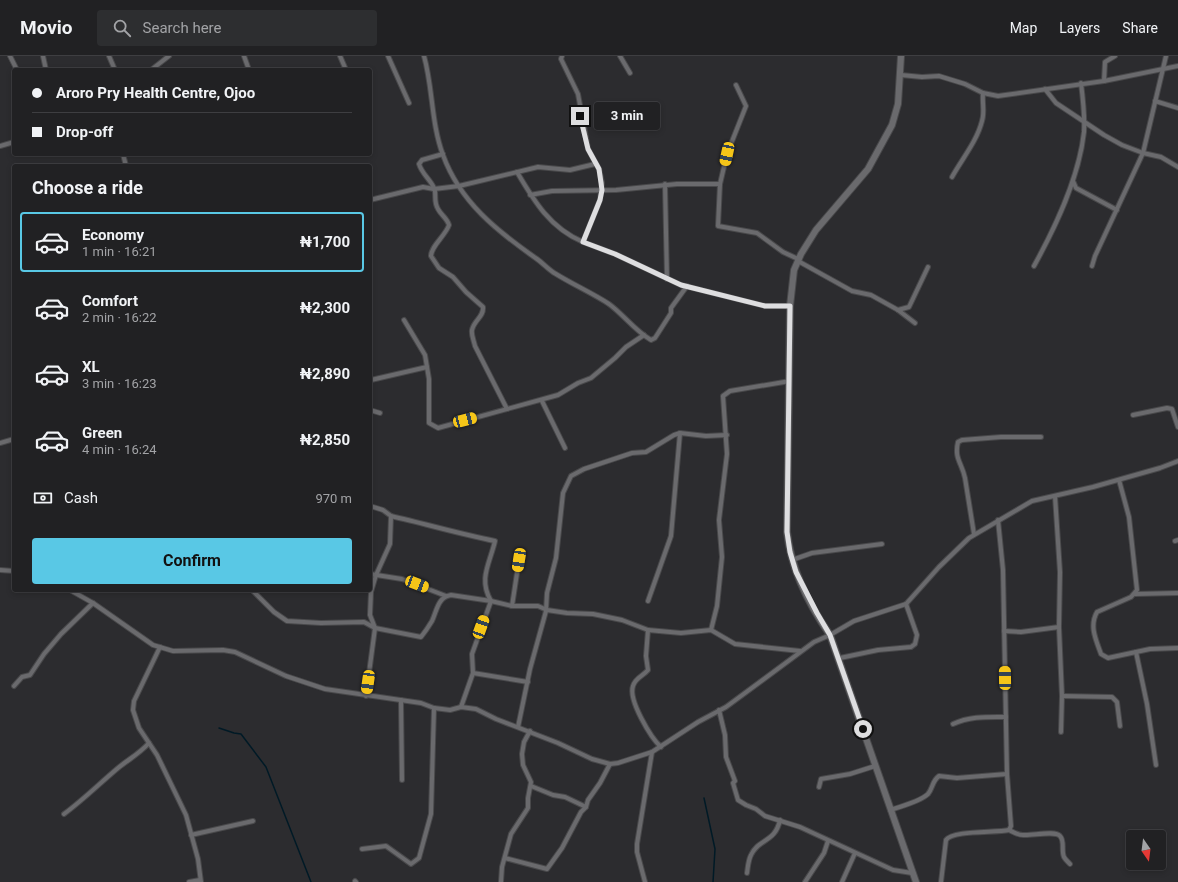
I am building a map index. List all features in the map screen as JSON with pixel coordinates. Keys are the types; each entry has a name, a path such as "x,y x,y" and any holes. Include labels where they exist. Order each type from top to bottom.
{"main road":[{"path":"901,56 901,75 896,113 887,137 868,168 816,230 798,260 793,278 790,306 787,532 792,560 803,588 830,635 890,810 912,872 917,881"}],"street":[{"path":"10,56 16,68"},
{"path":"43,56 46,68"},
{"path":"109,56 114,68"},
{"path":"160,56 163,60"},
{"path":"153,68 169,56"},
{"path":"244,56 248,68"},
{"path":"340,56 345,68"},
{"path":"388,56 409,103"},
{"path":"424,56 428,70 435,126 442,154 459,186 471,204 487,220 516,245 554,273 609,305 651,340 655,338 671,313 671,308 687,286"},
{"path":"562,56 561,59 579,100 580,116 588,149 599,169 602,190 600,200 583,242"},
{"path":"620,56 630,73"},
{"path":"1104,81 1105,62 1116,56"},
{"path":"1092,266 1095,256 1143,153 1154,101 1166,56"},
{"path":"901,75 922,77 939,76 965,84 983,93 998,96 1081,83 1104,81 1178,66"},
{"path":"1034,266 1052,232 1069,193 1082,146 1084,121 1081,83"},
{"path":"736,85 746,106 727,154 720,184 718,226 757,234 824,277 852,291 871,295 898,310 915,323"},
{"path":"1045,89 1056,103 1104,136 1143,153 1161,157 1178,167"},
{"path":"952,176 976,136 982,122 984,109 983,93"},
{"path":"1154,101 1178,108"},
{"path":"0,141 1,146 12,143"},
{"path":"442,154 422,160 419,164 426,178 434,189 434,202 439,211 448,220 449,224 440,241 433,248 431,256 439,268 450,275 483,307 483,315 475,325 472,335 475,346 506,409"},
{"path":"372,200 423,188 434,189 459,186 538,167 570,170 595,164"},
{"path":"517,172 541,211 570,237 615,254 667,279 687,286 765,306 790,306"},
{"path":"1073,181 1076,188 1116,210"},
{"path":"530,195 552,191 602,190 665,184 720,184"},
{"path":"665,184 667,279"},
{"path":"898,310 909,307 928,267"},
{"path":"404,320 425,355 429,380 429,423 438,428 558,396 578,383 591,378 626,347 644,335"},
{"path":"372,380 427,367"},
{"path":"711,630 718,606 722,557 718,520 727,454 727,435 723,396 730,391 790,381"},
{"path":"542,400 565,448"},
{"path":"1133,416 1167,408 1172,409 1178,427"},
{"path":"372,411 380,413"},
{"path":"518,727 556,558 564,493 571,476 584,469 632,453 646,452 680,433 706,436 727,435"},
{"path":"648,601 671,536 680,433"},
{"path":"974,534 965,479 957,459 956,450 958,442 962,440 1001,437 1041,437"},
{"path":"0,443 12,440"},
{"path":"74,592 93,603 153,644 160,647 173,651 223,650 235,652 286,676 325,689 421,703 434,708 450,710 461,707 476,709 496,719 530,731 592,759 610,764 624,762 652,752 734,701 814,642 830,635 854,621 906,604 939,566 974,534 1032,501 1119,480 1178,461"},
{"path":"1119,480 1129,517 1137,590 1135,594"},
{"path":"1055,496 1060,572 1058,627 1062,696 1062,732"},
{"path":"372,507 383,510 391,516 434,526 445,531 495,541 485,574 485,591 491,601"},
{"path":"372,589 376,575 390,544 391,516"},
{"path":"998,520 1003,570 1007,774 1011,826 1008,830"},
{"path":"792,560 812,553 882,544"},
{"path":"512,606 519,560 522,554"},
{"path":"0,570 12,571"},
{"path":"372,574 402,579 446,596"},
{"path":"254,592 274,612 288,621 321,623 364,622 376,628 421,637 431,622 441,599 451,595 512,606 534,606 567,613 605,616 622,620 648,630 665,630 681,633 711,630 735,644 800,651"},
{"path":"366,696 376,628 370,615 371,592"},
{"path":"1178,593 1135,594 1097,612 1093,626 1096,642 1102,656 1108,658 1150,649 1178,648"},
{"path":"461,707 473,673 472,654 491,601"},
{"path":"14,686 22,677 30,675 44,654 61,634 93,603"},
{"path":"839,662 840,658 848,656 878,650 911,646 915,644 917,635 906,604"},
{"path":"1004,631 1021,632 1058,627"},
{"path":"648,630 646,656 648,670 633,684 632,696 640,718 648,729 652,739 660,747"},
{"path":"160,647 133,705 133,710 138,728 160,760 182,806 200,869 200,881 189,882"},
{"path":"1136,652 1147,704 1156,765"},
{"path":"473,673 528,682"},
{"path":"1062,696 1112,697 1117,702 1120,726"},
{"path":"401,700 402,780"},
{"path":"362,849 386,846 411,864 419,858 431,814 434,708"},
{"path":"719,710 725,735 726,757 735,781 733,782 733,786 738,800 756,809 765,816 806,830 893,870 912,872"},
{"path":"953,724 963,719 974,717 1006,717"},
{"path":"501,882 502,870 511,834 528,808 530,780 523,765 522,754 524,742 530,731"},
{"path":"64,814 86,798 120,766 139,754 149,743"},
{"path":"645,882 637,847 652,752"},
{"path":"505,858 547,869 562,848 581,812 586,807 588,800 600,783 610,764"},
{"path":"819,787 821,779 850,774 875,766"},
{"path":"890,810 923,798 928,793 935,779 939,776 957,778 1007,774"},
{"path":"530,786 553,795 564,797 586,807"},
{"path":"747,874 751,855 778,830 780,820"},
{"path":"191,835 253,821"},
{"path":"941,882 946,840 959,834 1001,832 1008,830 1021,835 1039,835 1053,832 1061,836 1064,858 1070,864"},
{"path":"805,882 824,853 828,841"},
{"path":"842,882 855,853"}],"waterway":[{"path":"219,728 241,734 266,767 311,882"},
{"path":"704,798 715,849 713,882"}],"route":[{"path":"580,116 588,149 599,169 602,183 600,200 583,242 615,254 681,285 715,293 739,301 765,306 790,306 788,544 796,572 803,588 823,626 830,635 833,648 863,729"}]}
